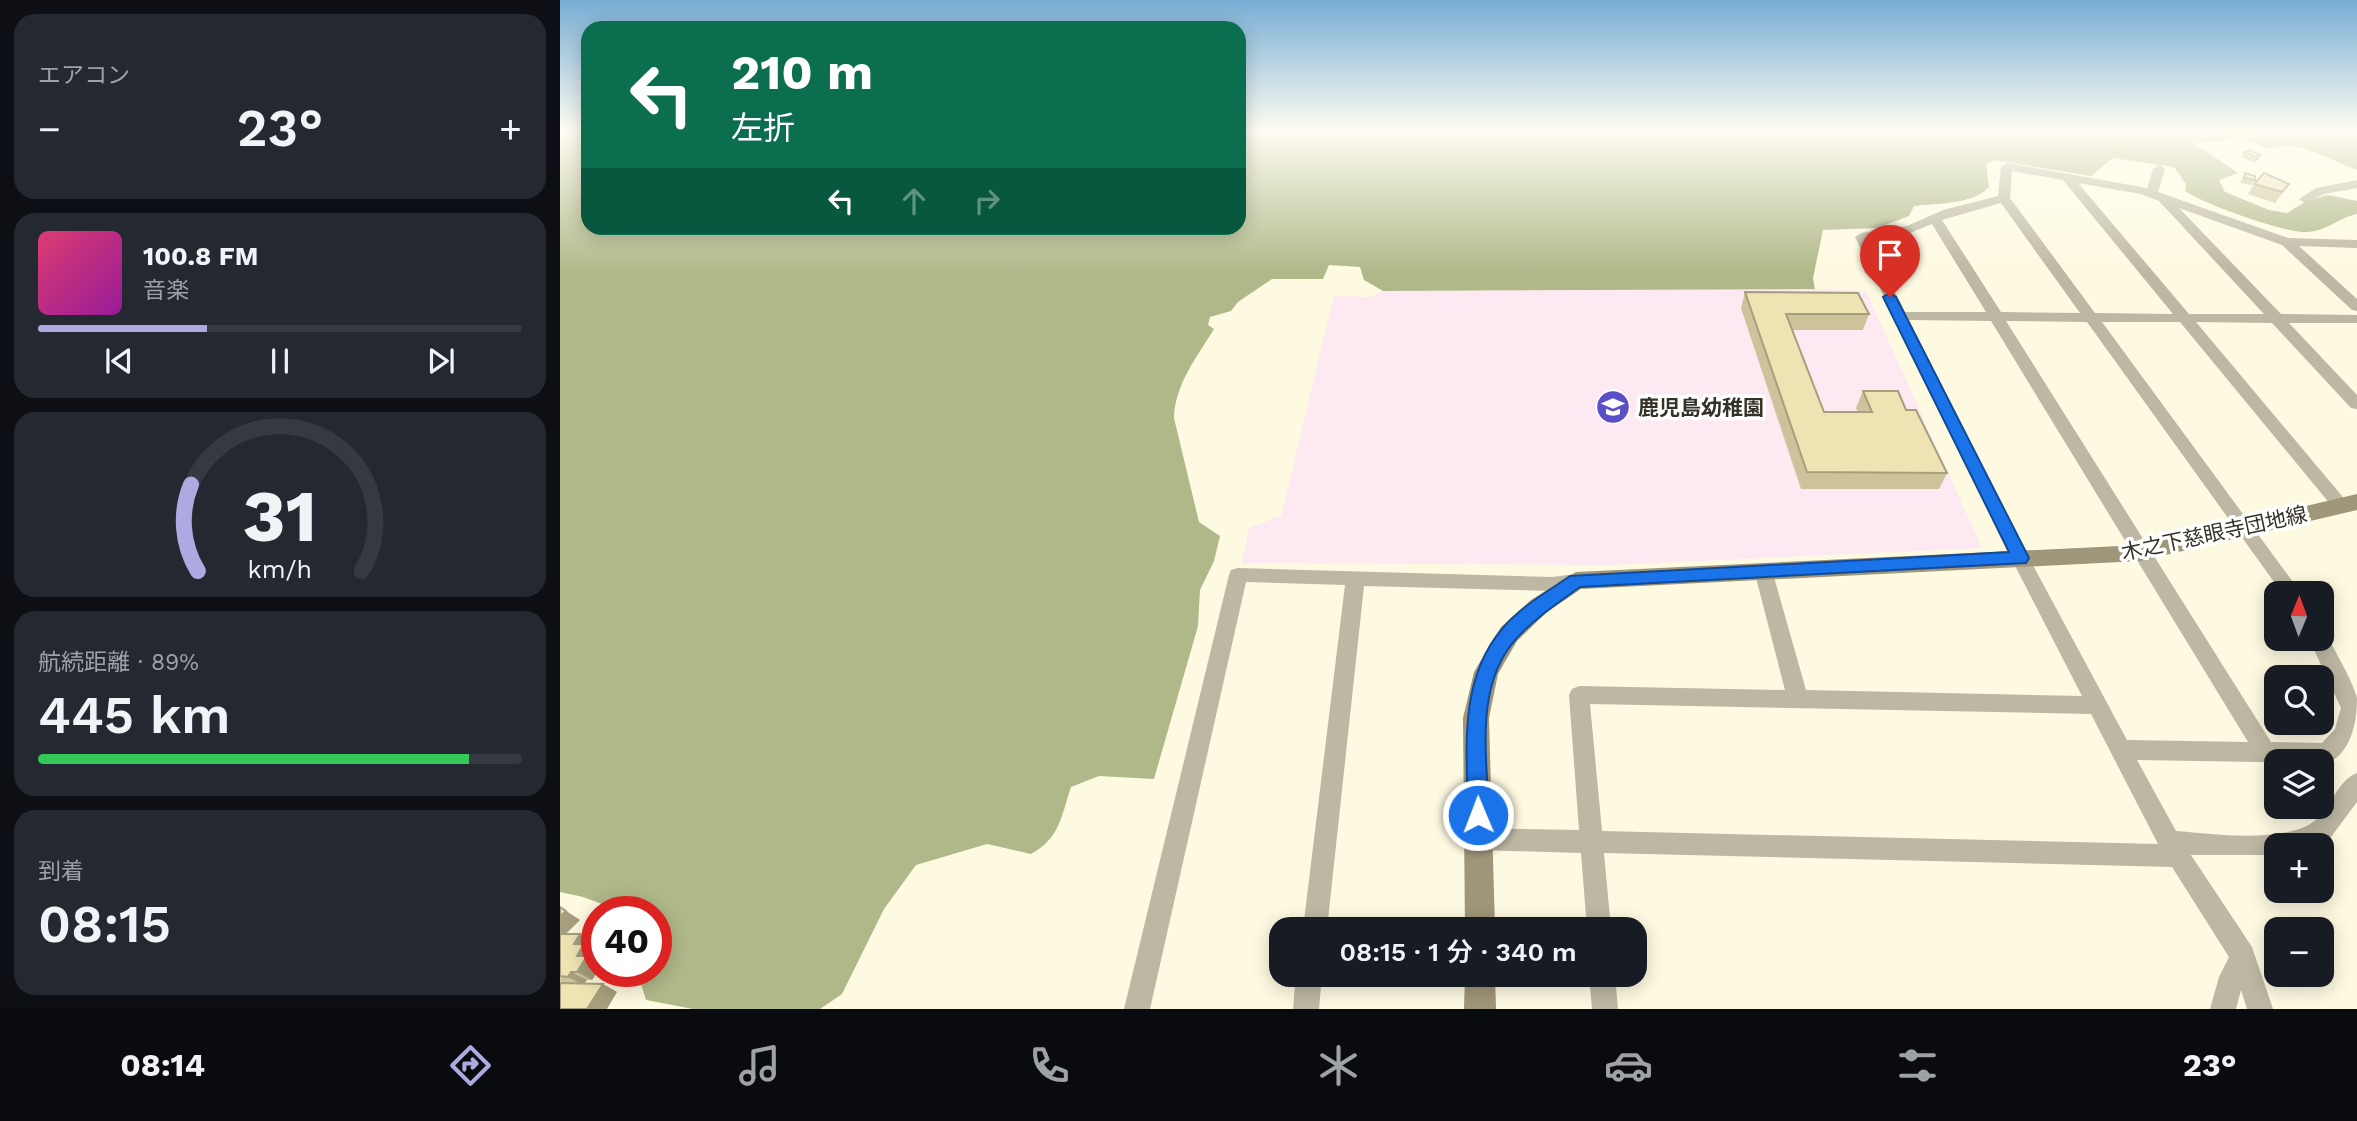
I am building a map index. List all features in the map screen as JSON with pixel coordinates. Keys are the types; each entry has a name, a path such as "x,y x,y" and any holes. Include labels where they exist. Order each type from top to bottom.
{"street":[{"path":"2006,179 2004,198 2283,581"},
{"path":"2069,179 2182,317 2349,504"},
{"path":"2081,179 2157,195 2287,242 2357,244"},
{"path":"2158,179 2157,195 2357,404"},
{"path":"2305,199 2320,191 2357,184"},
{"path":"2004,198 1935,218 1910,229 1861,237 2020,558 2172,849 2243,956 2260,1009"},
{"path":"1935,218 2264,750"},
{"path":"2287,242 2357,307"},
{"path":"1899,316 2357,319"},
{"name":"木之下慈眼寺団地線","path":"1576,581 2140,553 2349,504"},
{"path":"1763,570 1798,698"},
{"path":"1137,1009 1238,575 1552,584 1576,581"},
{"path":"1316,917 1355,580"},
{"path":"1480,917 1476,718 1486,672 1509,634 1539,606 1576,581"},
{"path":"2325,651 2351,708 2344,734 2331,749"},
{"path":"1598,917 1579,695 2099,705"},
{"path":"2122,750 2264,753"},
{"path":"1479,839 2172,849 2292,844 2314,836 2325,827 2357,783"},
{"path":"2223,1009 2232,977 2243,956"},
{"path":"1306,1009 1309,987"},
{"path":"1480,987 1480,1009"},
{"path":"1603,987 1605,1009"}],"shaded area":[{"name":"鹿児島幼稚園","path":"1383,291 1866,291 1982,548 1611,565 1242,563 1249,528 1281,516 1334,296 1369,297"}],"green space":[{"path":"560,179 581,179 581,235 1246,235 1246,179 1988,179 1989,187 1973,197 1914,206 1909,216 1877,228 1823,230 1813,278 1815,289 1383,291 1364,280 1360,267 1329,265 1323,279 1272,279 1238,302 1231,311 1210,317 1208,325 1214,329 1188,371 1175,406 1174,418 1199,522 1220,536 1214,561 1200,590 1198,626 1154,779 1099,776 1071,787 1054,834 1031,854 987,844 916,865 884,909 842,994 820,1009 693,1009 646,1000 642,987 672,987 672,896 581,897 560,892"},
{"path":"2183,179 2221,179 2219,180 2225,192 2269,210 2287,213 2307,201 2328,195 2357,201 2357,214 2320,230 2296,231 2244,217 2185,191 2186,184"}],"building":[{"path":"2258,179 2278,179 2289,184 2282,192 2254,184"},
{"path":"1745,292 1858,293 1869,314 1786,314 1824,412 1872,412 1863,391 1898,391 1906,410 1916,410 1947,473 1807,472"},
{"path":"560,934 580,934 574,944 581,944 577,956 581,956 581,966 577,972 571,972 568,977 560,976"},
{"path":"560,983 601,987 587,1009 560,1009"}],"place":[{"name":"鹿児島幼稚園","path":"1613,407"}],"route":[{"path":"1478,815 1476,718 1486,672 1509,634 1539,606 1576,581 2020,558 1890,297"}]}
